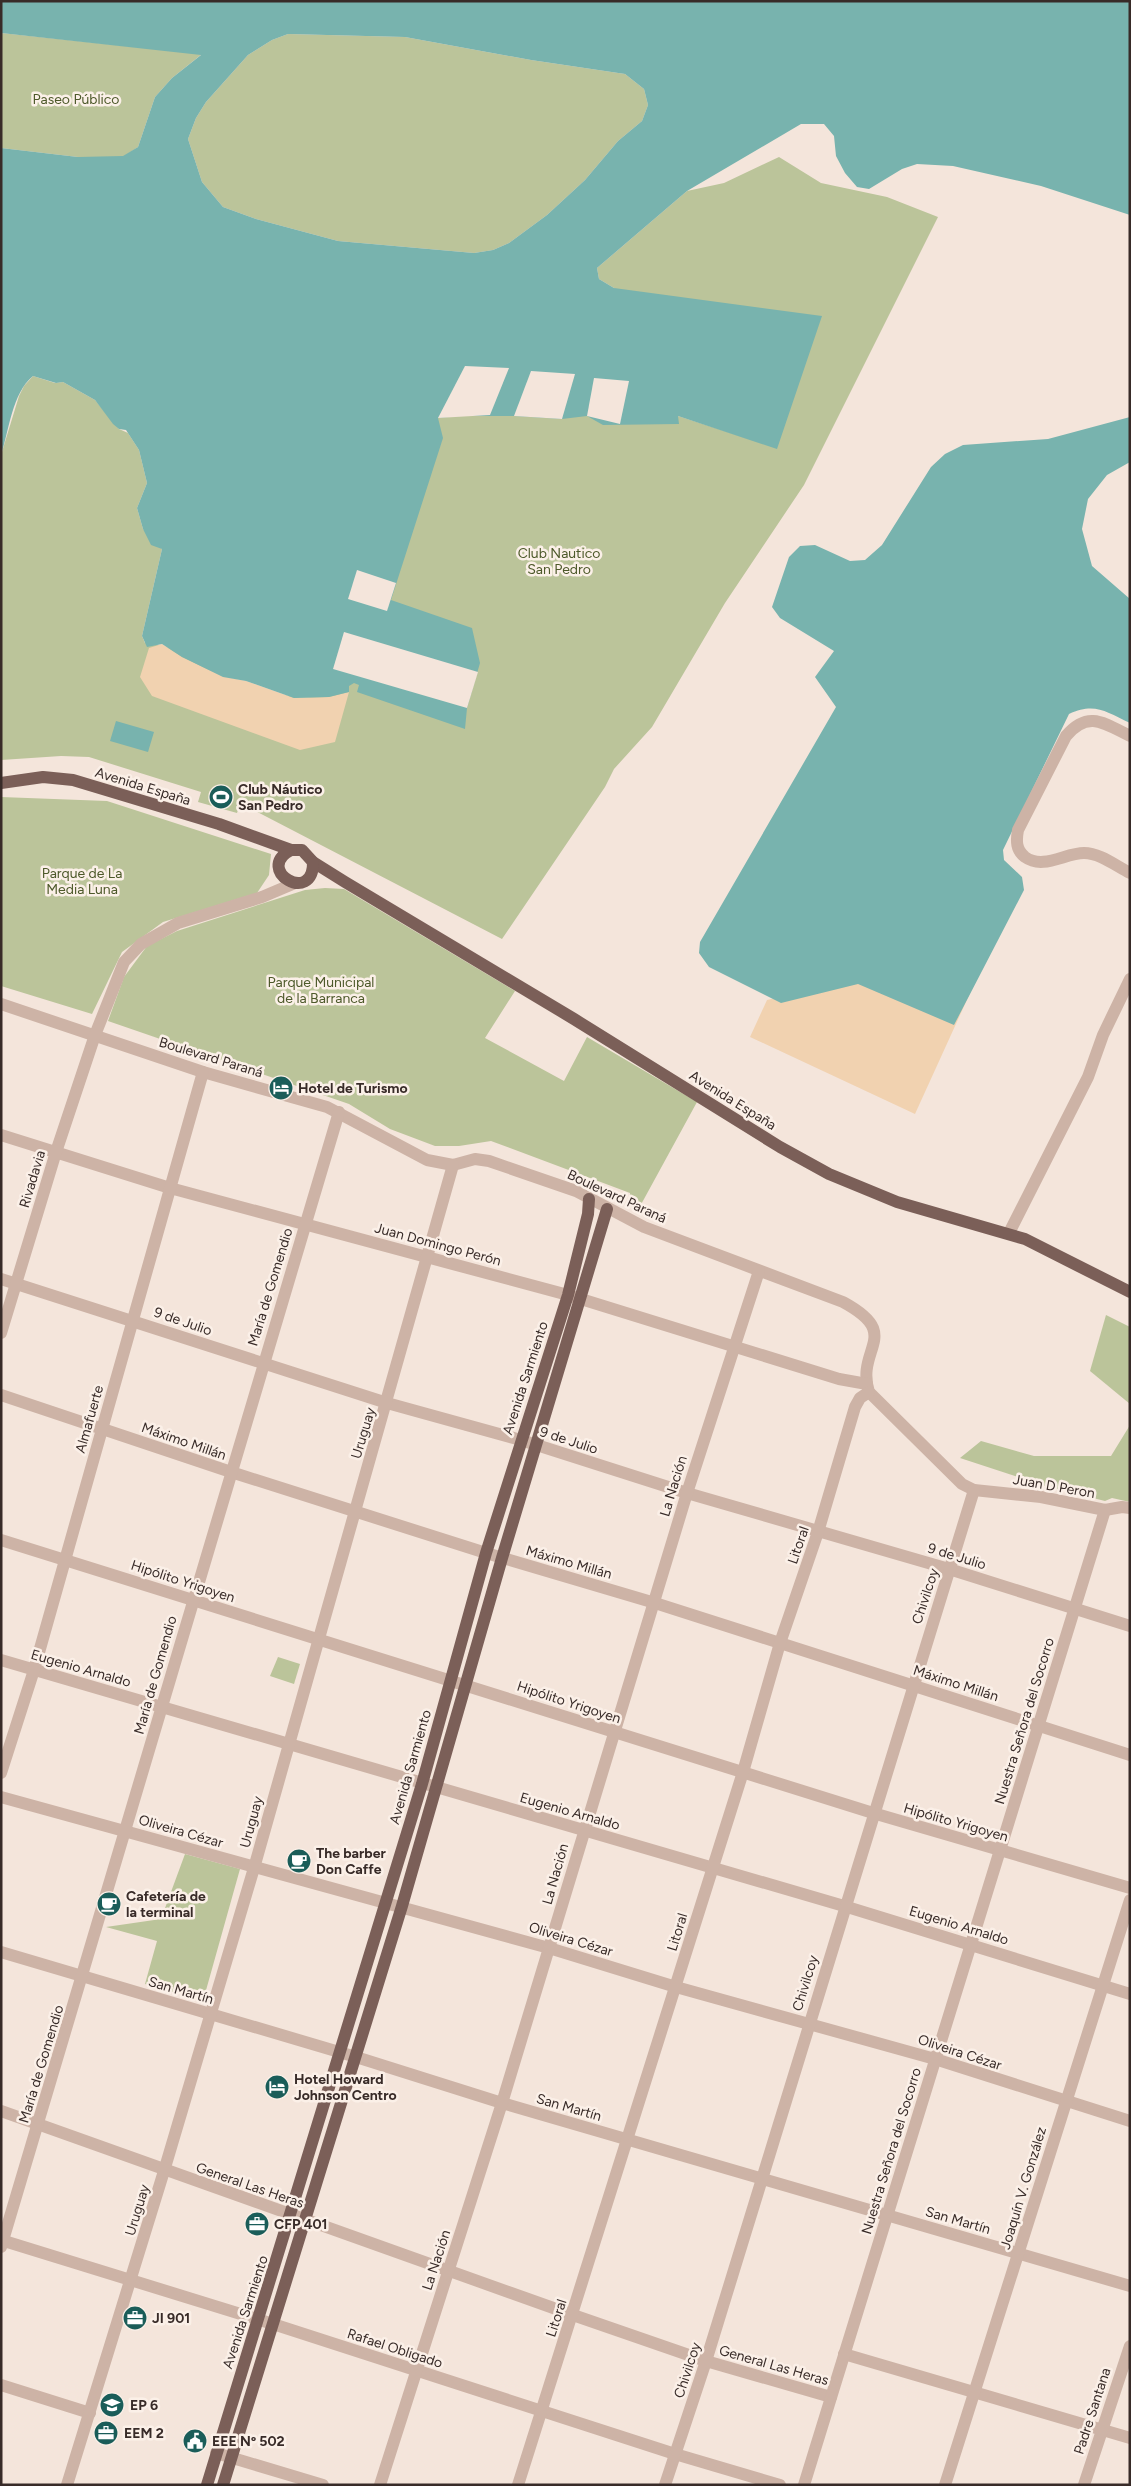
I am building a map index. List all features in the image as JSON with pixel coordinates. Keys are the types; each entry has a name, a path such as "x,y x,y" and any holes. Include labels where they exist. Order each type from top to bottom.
{"main road":[{"name":"Avenida España","path":"1,783 43,777 73,780 219,824 273,844 287,853 302,850 313,862 345,882 780,1147 829,1174 897,1202 1010,1233 1130,1292"},
{"path":"287,853 280,872 286,880 295,883 309,877 313,862"},
{"name":"Avenida España","path":"309,877 345,882"},
{"name":"Avenida Sarmiento","path":"223,2485 402,1906 502,1558 537,1446 574,1297 589,1199"},
{"name":"Avenida Sarmiento","path":"207,2485 341,2054 422,1784 486,1553 521,1440 607,1209"}],"street":[{"path":"1130,736 1103,722 1083,722 1074,726 1066,736 1018,830 1016,841 1020,854 1032,862 1048,862 1084,853 1100,857 1130,873"},
{"path":"262,897 276,882 280,872"},
{"path":"262,897 295,883"},
{"name":"Rivadavia","path":"1,1333 56,1152 95,1035 119,972 130,953 158,932 178,923 262,897"},
{"path":"1010,1233 1088,1077 1104,1035 1130,979"},
{"name":"Boulevard Paraná","path":"2,1006 203,1072 339,1112 415,1155 441,1164 453,1165 474,1159 489,1161 576,1191 644,1227 843,1302 866,1316 873,1324 875,1333 868,1388"},
{"name":"Almafuerte","path":"1,1773 34,1670 203,1072"},
{"name":"María de Gomendio","path":"2,2243 127,1832 192,1600 339,1112"},
{"name":"Juan Domingo Perón","path":"1,1135 170,1188 574,1297 868,1388"},
{"name":"Uruguay","path":"68,2485 212,2014 354,1511 387,1403 453,1165"},
{"name":"La Nación","path":"380,2485 502,2103 583,1831 655,1603 686,1493 758,1271"},
{"name":"9 de Julio","path":"1,1279 387,1403 521,1440 686,1493 950,1569 1130,1626"},
{"path":"868,1388 955,1478 974,1490"},
{"name":"Litoral","path":"518,2485 713,1869 780,1642 818,1532 855,1407 868,1388"},
{"name":"Máximo Millán","path":"1,1395 231,1472 502,1558 780,1642 1130,1755"},
{"name":"Juan D Peron","path":"974,1490 1041,1497 1105,1510 1122,1507 1130,1508"},
{"name":"Chivilcoy","path":"665,2485 706,2361 912,1685 974,1490"},
{"name":"Nuestra Señora del Socorro","path":"804,2485 1105,1510"},
{"name":"Hipólito Yrigoyen","path":"1,1540 318,1640 466,1684 615,1733 873,1813 1130,1888"},
{"name":"Eugenio Arnaldo","path":"1,1660 844,1906 1130,1994"},
{"name":"Oliveira Cézar","path":"1,1796 254,1868 402,1906 549,1948 676,1987 935,2059 1065,2102 1130,2120"},
{"name":"Joaquín V. González","path":"945,2485 1130,1900"},
{"name":"San Martín","path":"1,1952 356,2057 627,2140 1130,2286"},
{"name":"General Las Heras","path":"1,2111 573,2316 706,2361 831,2397"},
{"name":"Rafael Obligado","path":"2,2243 273,2324 675,2454 780,2485"},
{"name":"Padre Santana","path":"1084,2485 1130,2346"},
{"path":"844,2354 1130,2438"},
{"path":"1,2385 90,2413"},
{"path":"216,2452 323,2485"}],"green space":[{"name":"Paseo Público","path":"1,33 202,54 172,78 155,97 138,147 123,157 78,157 1,148"},
{"path":"288,34 405,37 531,60 625,74 644,89 648,105 642,121 618,141 585,180 547,215 509,243 493,250 474,253 338,241 256,219 223,207 202,182 188,139 196,118 206,102 248,55 272,40"},
{"name":"Club Nautico San Pedro","path":"779,157 821,183 887,197 938,217 804,485 725,603 652,727 614,769 605,787 502,939 244,805 240,804 237,813 198,802 201,792 89,757 61,756 1,760 1,455 19,396 24,386 33,376 55,383 63,382 95,400 119,429 128,433 139,450 147,483 137,508 143,529 162,549 142,636 145,643 156,644 176,651 222,676 242,684 279,694 311,697 333,669 419,404 678,416 777,448 614,288 599,279 597,268 687,191 724,183"},
{"name":"Parque de La Media Luna","path":"1,797 107,801 271,854 269,875 257,893 163,922 122,952 92,1014 1,986"},
{"name":"Parque Municipal de la Barranca","path":"344,889 515,991 485,1038 564,1081 587,1037 697,1102 638,1210 630,1206 630,1193 491,1141 459,1146 435,1146 390,1129 349,1104 108,1021 124,977 147,946 177,931 305,890"},
{"path":"1106,1315 1130,1327 1130,1404 1090,1371"},
{"path":"1130,1425 1130,1502 1112,1498 1105,1501 1045,1486 960,1458 981,1441 1034,1456 1111,1456"},
{"path":"278,1657 300,1664 294,1684 270,1676"},
{"path":"185,1854 240,1869 203,2001 145,1984 157,1941 106,1927 161,1919"}],"sand":[{"path":"162,644 182,657 222,676 246,681 294,698 329,697 349,692 335,742 300,750 152,696 140,677 149,648"},
{"path":"1011,903 915,1114 750,1037 767,1000 847,981"}],"water":[{"path":"1,1 1130,1 1130,215 1041,186 953,166 917,164 902,169 869,189 857,187 845,173 836,156 834,136 824,124 801,124 687,191 597,268 599,279 614,288 822,316 777,449 678,416 679,424 603,425 587,416 562,419 514,416 438,418 443,438 391,600 472,628 480,663 467,708 465,729 357,692 359,685 354,683 349,686 349,692 329,697 294,698 246,681 223,677 182,657 162,644 147,647 142,636 162,549 151,545 143,529 137,508 147,483 139,450 126,430 119,429 113,424 95,400 63,382 56,383 33,376 20,392 12,413 1,455 1,148 78,157 123,156 138,147 155,97 172,78 201,55 1,33","holes":["288,34 405,37 531,60 625,74 644,89 648,105 642,121 618,141 585,180 547,215 509,243 493,250 474,253 338,241 256,219 223,207 202,182 188,139 196,118 206,102 248,55 272,40"]},
{"path":"1130,417 1130,462 1107,475 1088,499 1082,529 1092,566 1130,599 1130,723 1100,710 1078,710 1069,714 1003,850 1004,860 1022,877 1024,890 954,1025 858,984 781,1003 709,967 699,953 700,942 836,707 815,677 834,651 780,618 772,607 789,557 800,546 815,545 850,561 865,560 882,545 931,467 945,454 963,445 1048,439"},
{"path":"116,721 154,732 148,752 110,741"}],"pier":[{"path":"465,366 509,368 490,415 438,418"},
{"path":"531,371 575,374 562,419 514,416"},
{"path":"594,378 629,381 620,424 587,416"},
{"path":"357,570 396,583 387,611 348,599"},
{"path":"344,632 478,672 467,708 333,669"}],"place":[{"name":"Club Náutico San Pedro","path":"221,797"},
{"name":"Hotel de Turismo","path":"281,1088"},
{"name":"The barber Don Caffe","path":"299,1861"},
{"name":"Cafetería de la terminal","path":"109,1904"},
{"name":"Hotel Howard Johnson Centro","path":"277,2087"},
{"name":"CFP 401","path":"257,2224"},
{"name":"JI 901","path":"135,2318"},
{"name":"EP 6","path":"112,2405"},
{"name":"EEM 2","path":"106,2433"},
{"name":"EEE Nº 502","path":"195,2441"}]}
